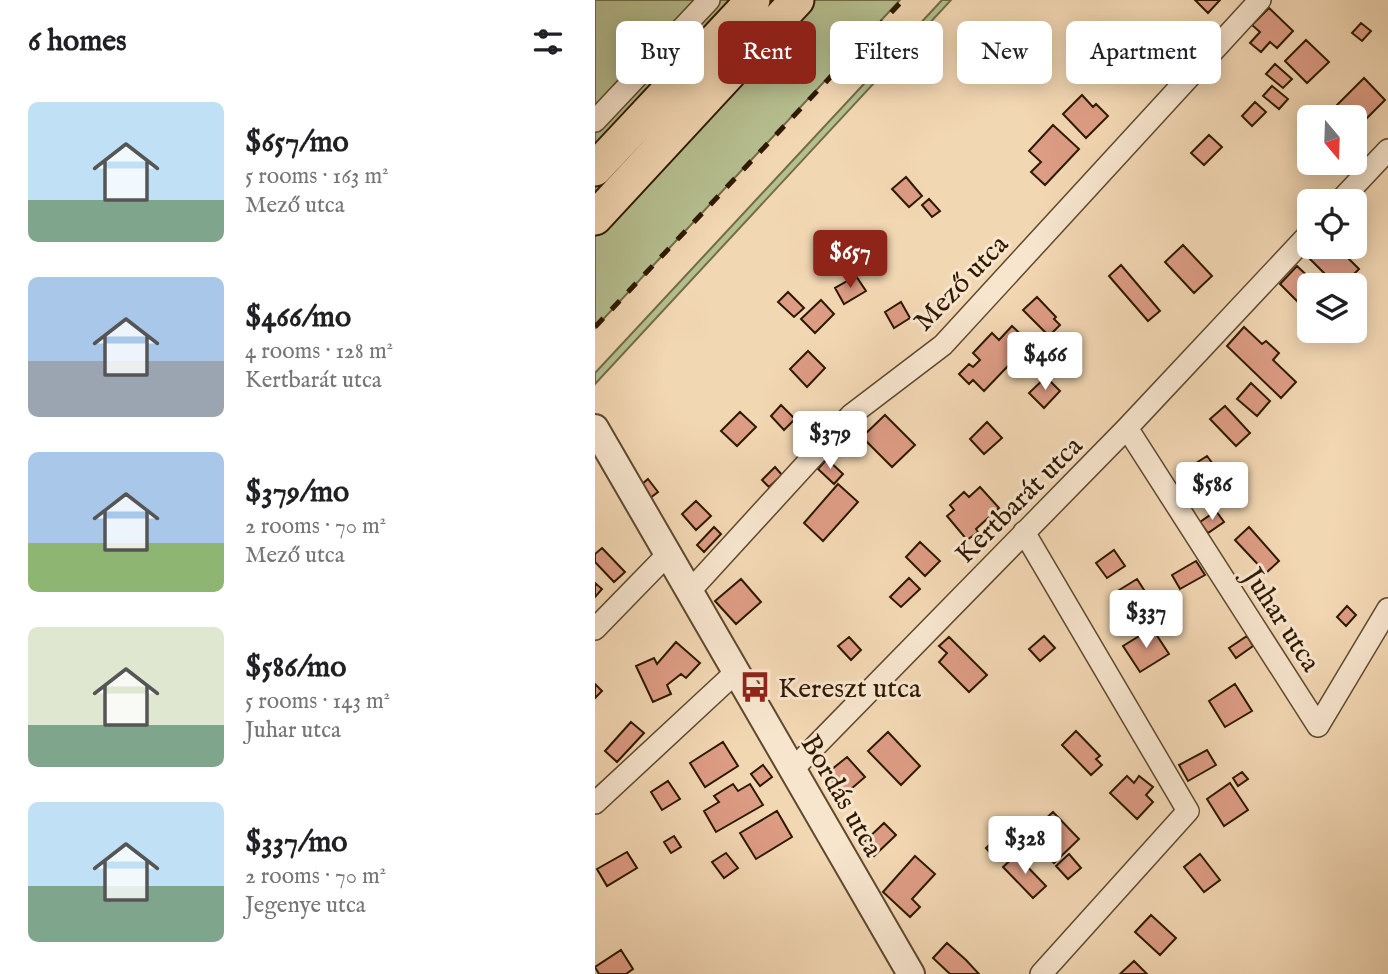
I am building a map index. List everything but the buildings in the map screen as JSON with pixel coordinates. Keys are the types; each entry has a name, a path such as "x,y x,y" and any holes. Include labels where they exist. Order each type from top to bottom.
{"main road":[{"path":"595,169 753,0"},
{"path":"595,218 797,0"}],"street":[{"path":"595,121 709,0"},
{"name":"Mező utca","path":"689,592 851,415 943,345 1260,0"},
{"path":"1351,189 1388,150"},
{"name":"Kertbarát utca","path":"792,770 1127,428 1297,247"},
{"name":"Bordás utca","path":"595,428 911,974"},
{"name":"Juhar utca","path":"1127,428 1318,726 1388,609"},
{"path":"1024,532 1188,811 1041,974"},
{"path":"595,629 667,555"},
{"path":"595,803 735,673"}],"green space":[{"path":"595,0 900,0 880,21 830,21 830,75 595,328"},
{"path":"942,0 951,0 932,21 922,21"},
{"path":"864,84 873,84 595,384 595,373"}],"railway":[{"path":"595,327 903,0"}],"place":[{"name":"Kereszt utca","path":"755,687"}]}
